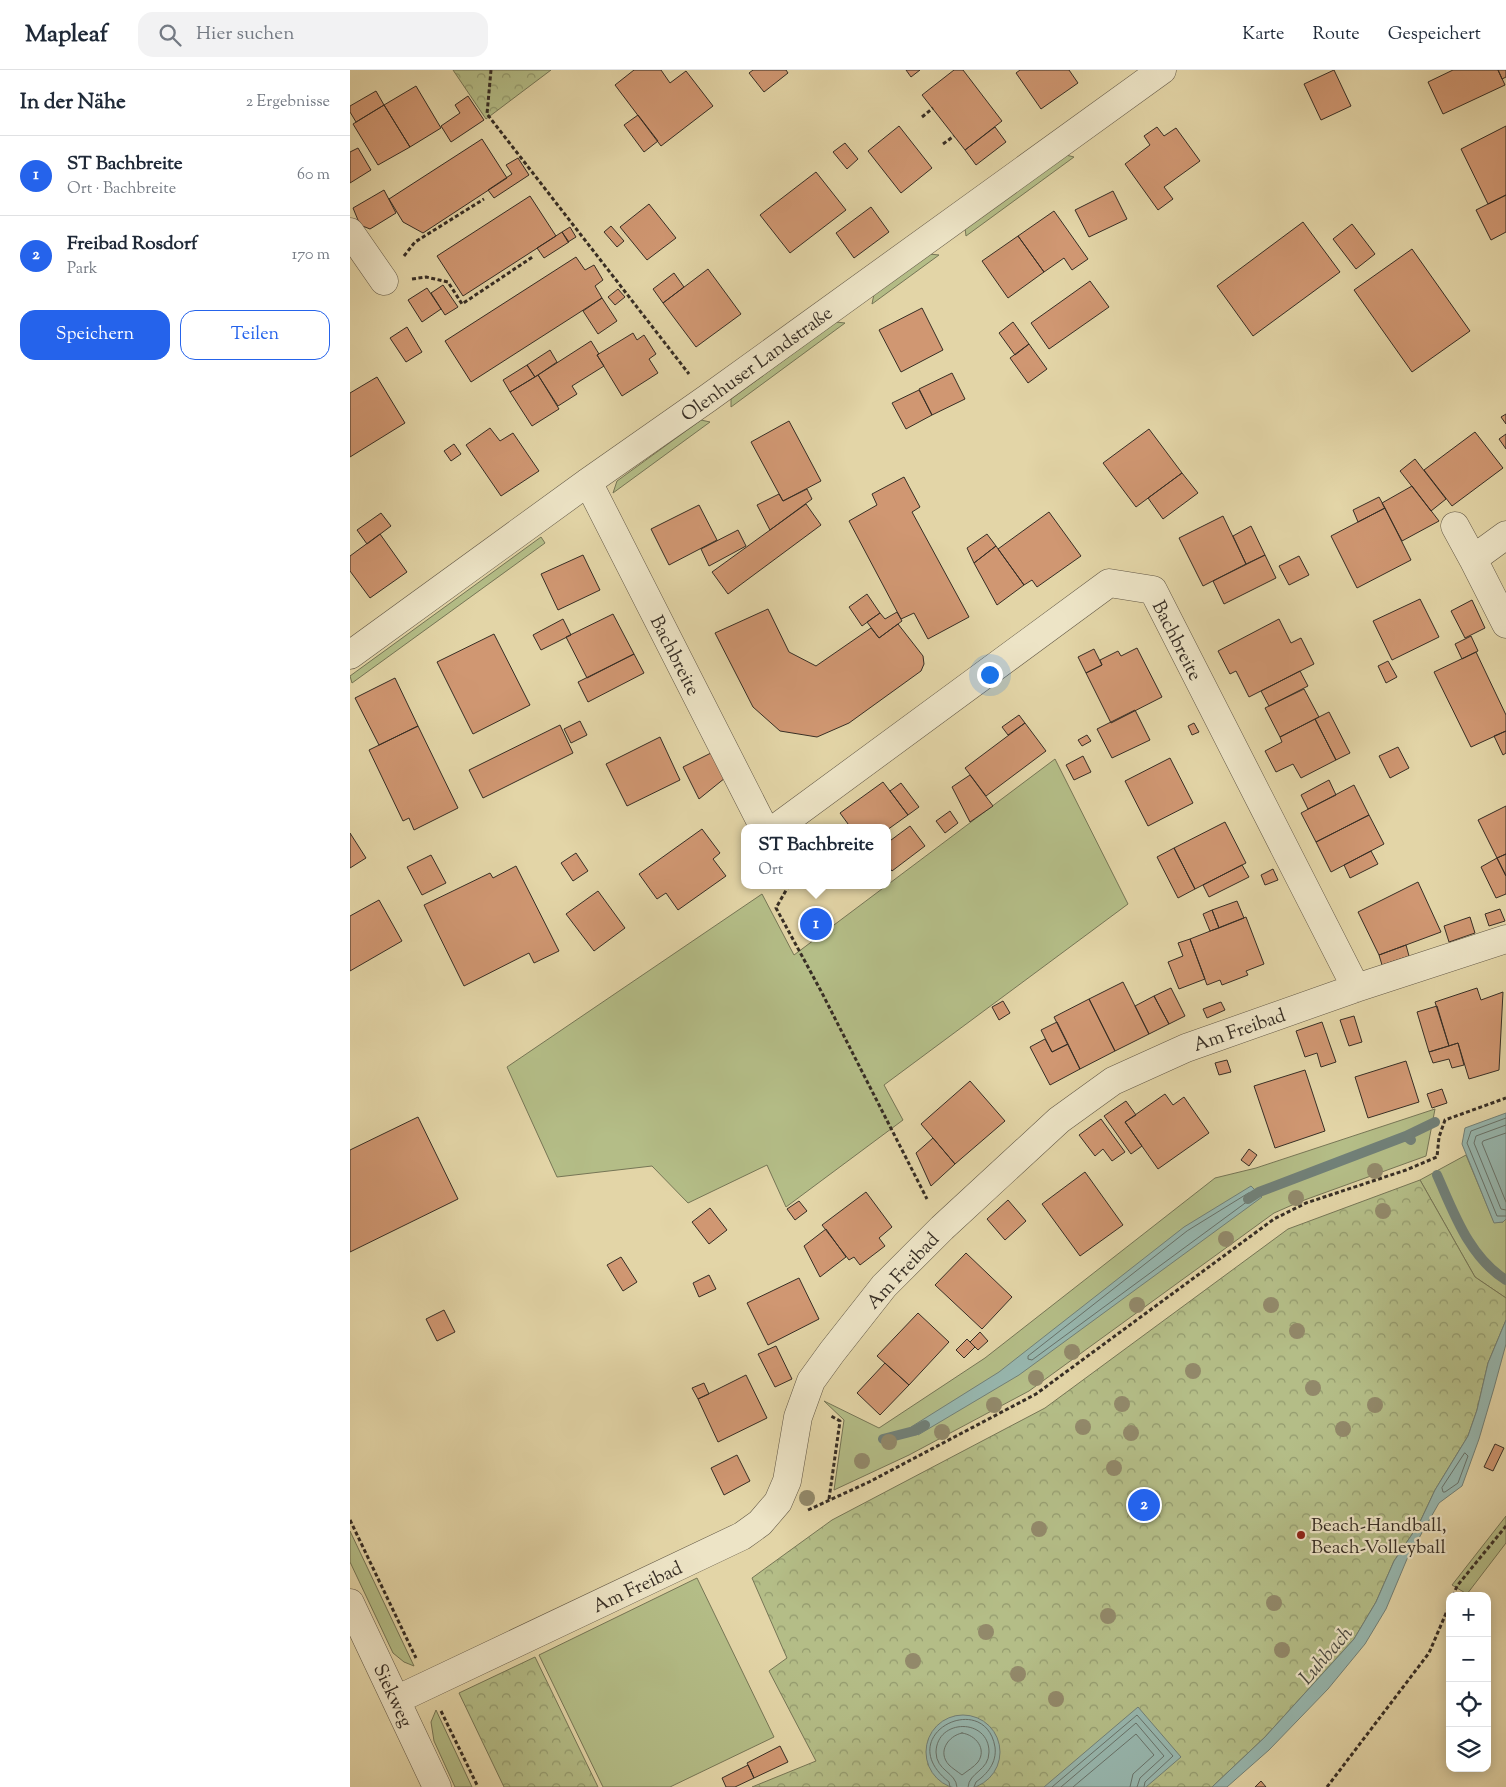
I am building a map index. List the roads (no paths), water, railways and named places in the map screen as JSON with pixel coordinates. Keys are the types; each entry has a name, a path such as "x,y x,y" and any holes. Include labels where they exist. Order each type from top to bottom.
{"street":[{"name":"Olenhuser Landstraße","path":"350,655 1162,70"},
{"path":"350,232 384,282"},
{"name":"Bachbreite","path":"588,482 762,824"},
{"path":"1455,526 1506,624"},
{"path":"1473,559 1506,535"},
{"name":"Bachbreite","path":"788,824 807,818 1109,583 1152,590 1356,988"},
{"name":"Am Freibad","path":"396,1700 742,1536 760,1523 778,1502 787,1481 798,1418 811,1382 826,1359 884,1286 942,1228 1059,1120 1112,1082 1186,1048 1356,988 1506,939"},
{"name":"Siekweg","path":"350,1603 437,1787"}],"water":[{"path":"1506,1113 1506,1219 1503,1222 1494,1223 1462,1144 1465,1128"},
{"path":"1251,1186 1262,1197 1019,1375 918,1435 911,1427 999,1372 1184,1227"},
{"path":"1506,1320 1506,1344 1479,1439 1462,1486 1439,1503 1407,1559 1386,1609 1365,1644 1328,1689 1269,1750 1227,1787 1212,1787 1265,1737 1354,1639 1376,1602 1394,1561 1419,1524 1435,1490 1468,1436 1477,1410 1488,1363"},
{"path":"1138,1707 1181,1757 1146,1787 1044,1787"},
{"path":"956,1716 970,1716 984,1721 994,1731 999,1745 999,1759 994,1773 984,1783 970,1788 956,1788 942,1783 932,1773 927,1759 927,1745 932,1731 942,1721"}],"waterway":[{"path":"1406,1136 1435,1122"},
{"path":"1248,1199 1259,1192 1406,1136 1411,1140"},
{"path":"1437,1175 1472,1247 1493,1270 1506,1280"},
{"path":"883,1439 914,1431 925,1425"}],"place":[{"name":"ST Bachbreite","path":"816,924"},
{"name":"Freibad Rosdorf","path":"1144,1505"},
{"name":"Beach-Handball, Beach-Volleyball","path":"1301,1535"}],"water label":[{"name":"Luhbach","path":"1325,1655"}]}
